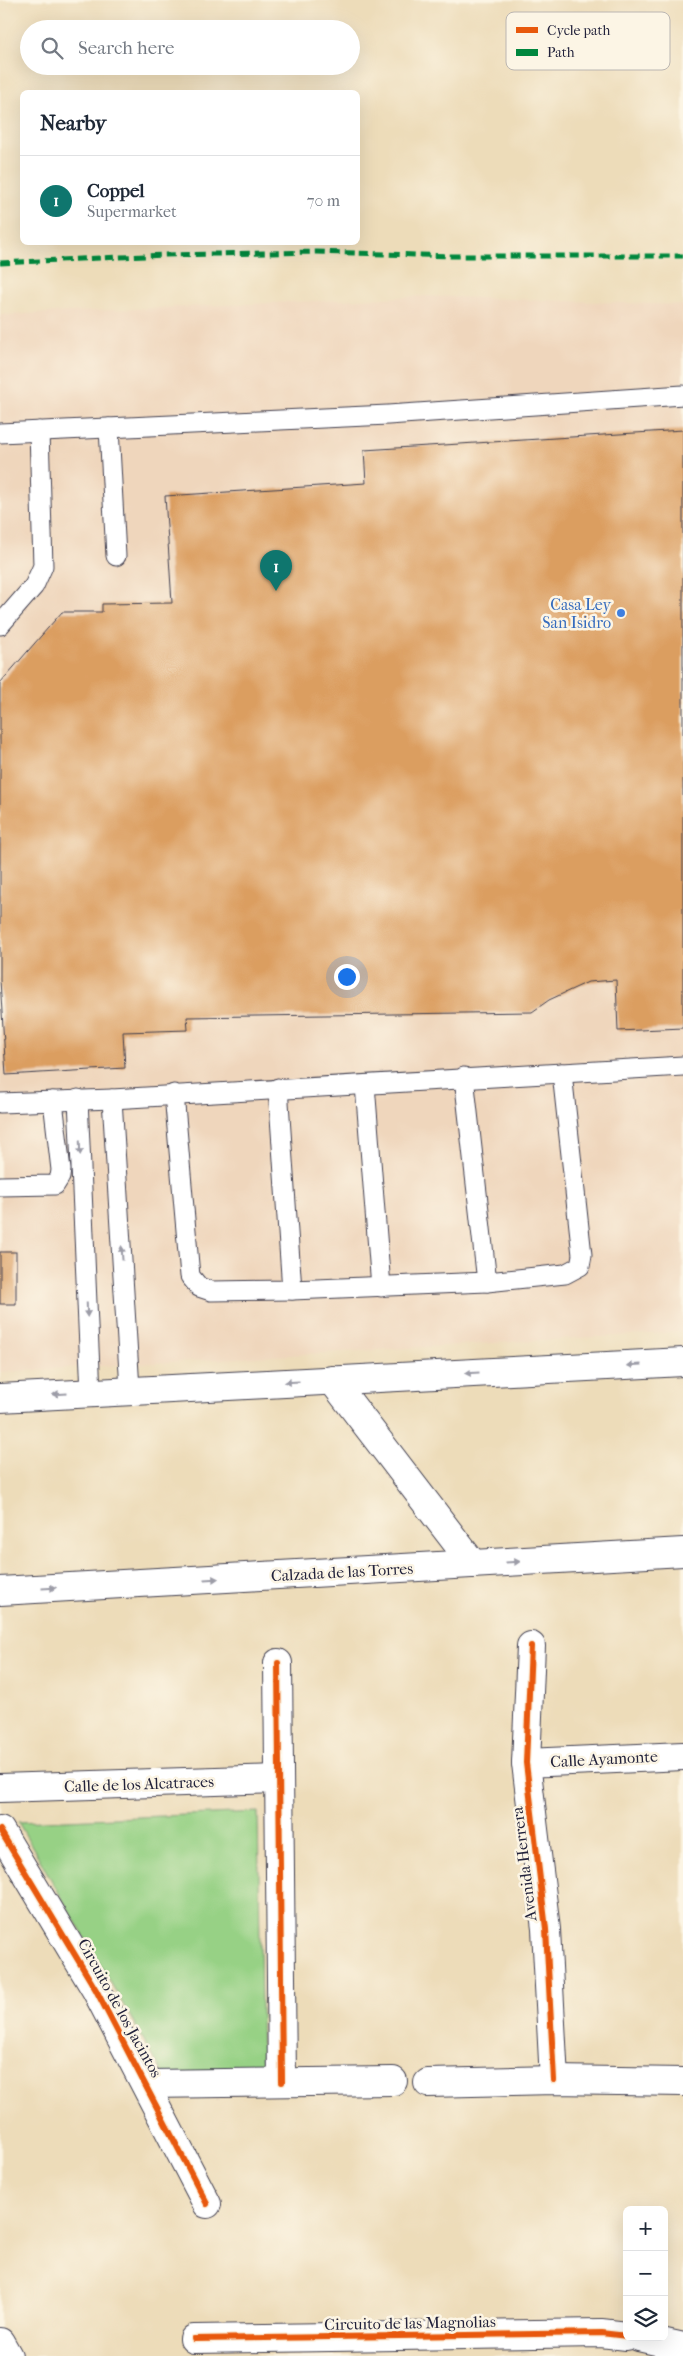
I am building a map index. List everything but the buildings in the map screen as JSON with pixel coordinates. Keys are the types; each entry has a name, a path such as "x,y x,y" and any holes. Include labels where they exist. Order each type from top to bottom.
{"street":[{"path":"0,1398 130,1389 683,1362"},
{"path":"332,1380 473,1564"},
{"name":"Calzada de las Torres","path":"0,1591 683,1552"},
{"name":"Avenida Herrera","path":"532,1646 526,1763 546,1929 554,2080"},
{"path":"278,1663 282,2082"},
{"name":"Calle Ayamonte","path":"526,1763 683,1756"},
{"name":"Calle de los Alcatraces","path":"0,1788 278,1779"},
{"name":"Circuito de los Jacintos","path":"0,1830 96,1990 147,2084 207,2204"},
{"path":"428,2083 554,2080 683,2082"},
{"name":"Circuito de los Jacintos","path":"147,2084 392,2082"},
{"name":"Circuito de las Magnolias","path":"194,2339 305,2347 601,2333 623,2336"},
{"path":"657,2341 683,2347"},
{"path":"0,2342 8,2356"}],"lane":[{"path":"0,433 388,415 683,395"},
{"path":"109,428 116,556"},
{"path":"0,626 34,586 43,566 39,431"},
{"path":"0,1103 112,1099 278,1088 365,1085 464,1077 562,1074 683,1066"},
{"path":"174,1094 190,1276 199,1287 211,1291 292,1290 487,1282 566,1274 580,1266 582,1254 562,1074"},
{"path":"464,1077 487,1282"},
{"path":"365,1085 381,1287"},
{"path":"278,1088 292,1290"},
{"path":"78,1099 91,1392"},
{"path":"112,1099 130,1389"},
{"path":"0,1186 55,1184 60,1178 61,1170 53,1101"}],"shaded area":[{"path":"428,296 683,305 683,1332 0,1372 0,315"}],"green space":[{"path":"258,1812 262,2071 165,2077 18,1822"}],"marked path":[{"path":"0,263 163,255 317,252 452,256 683,256"}],"cycle path":[{"path":"531,1646 526,1763 546,1929 554,2080"},
{"path":"278,1663 282,2082"},
{"path":"0,1830 96,1990 207,2204"},
{"path":"194,2339 601,2333 623,2336"}],"place":[{"name":"Coppel","path":"276,591"},
{"name":"Casa Ley San Isidro","path":"621,613"}]}
